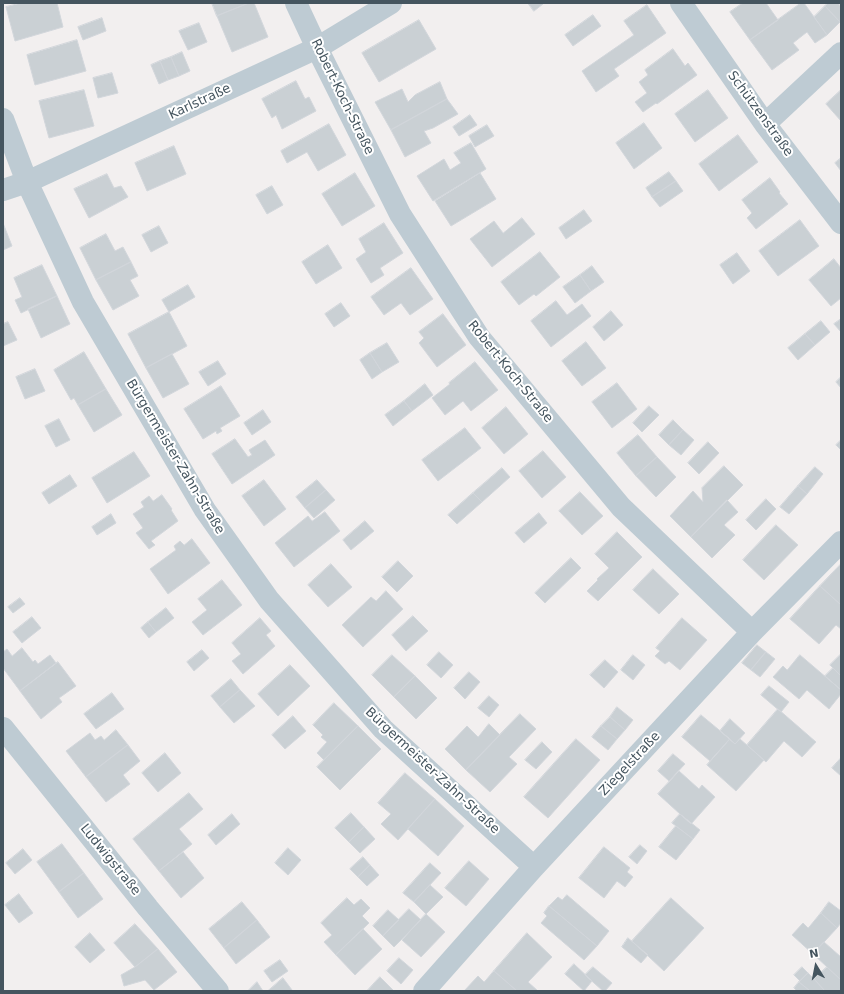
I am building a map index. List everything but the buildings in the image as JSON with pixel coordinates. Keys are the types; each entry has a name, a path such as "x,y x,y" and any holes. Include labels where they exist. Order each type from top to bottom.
{"street":[{"name":"Robert-Koch-Straße","path":"296,3 400,214 479,337 621,507 752,632"},
{"name":"Karlstraße","path":"3,190 27,182 317,48 391,3"},
{"name":"Schützenstraße","path":"682,3 765,124 841,223"},
{"path":"765,124 841,54"},
{"name":"Bürgermeister-Zahn-Straße","path":"3,119 27,182 83,302 204,510 269,600 383,729 534,867"},
{"name":"Ziegelstraße","path":"424,991 534,867 752,632 841,542"},
{"name":"Ludwigstraße","path":"3,728 148,908 218,991"}]}
